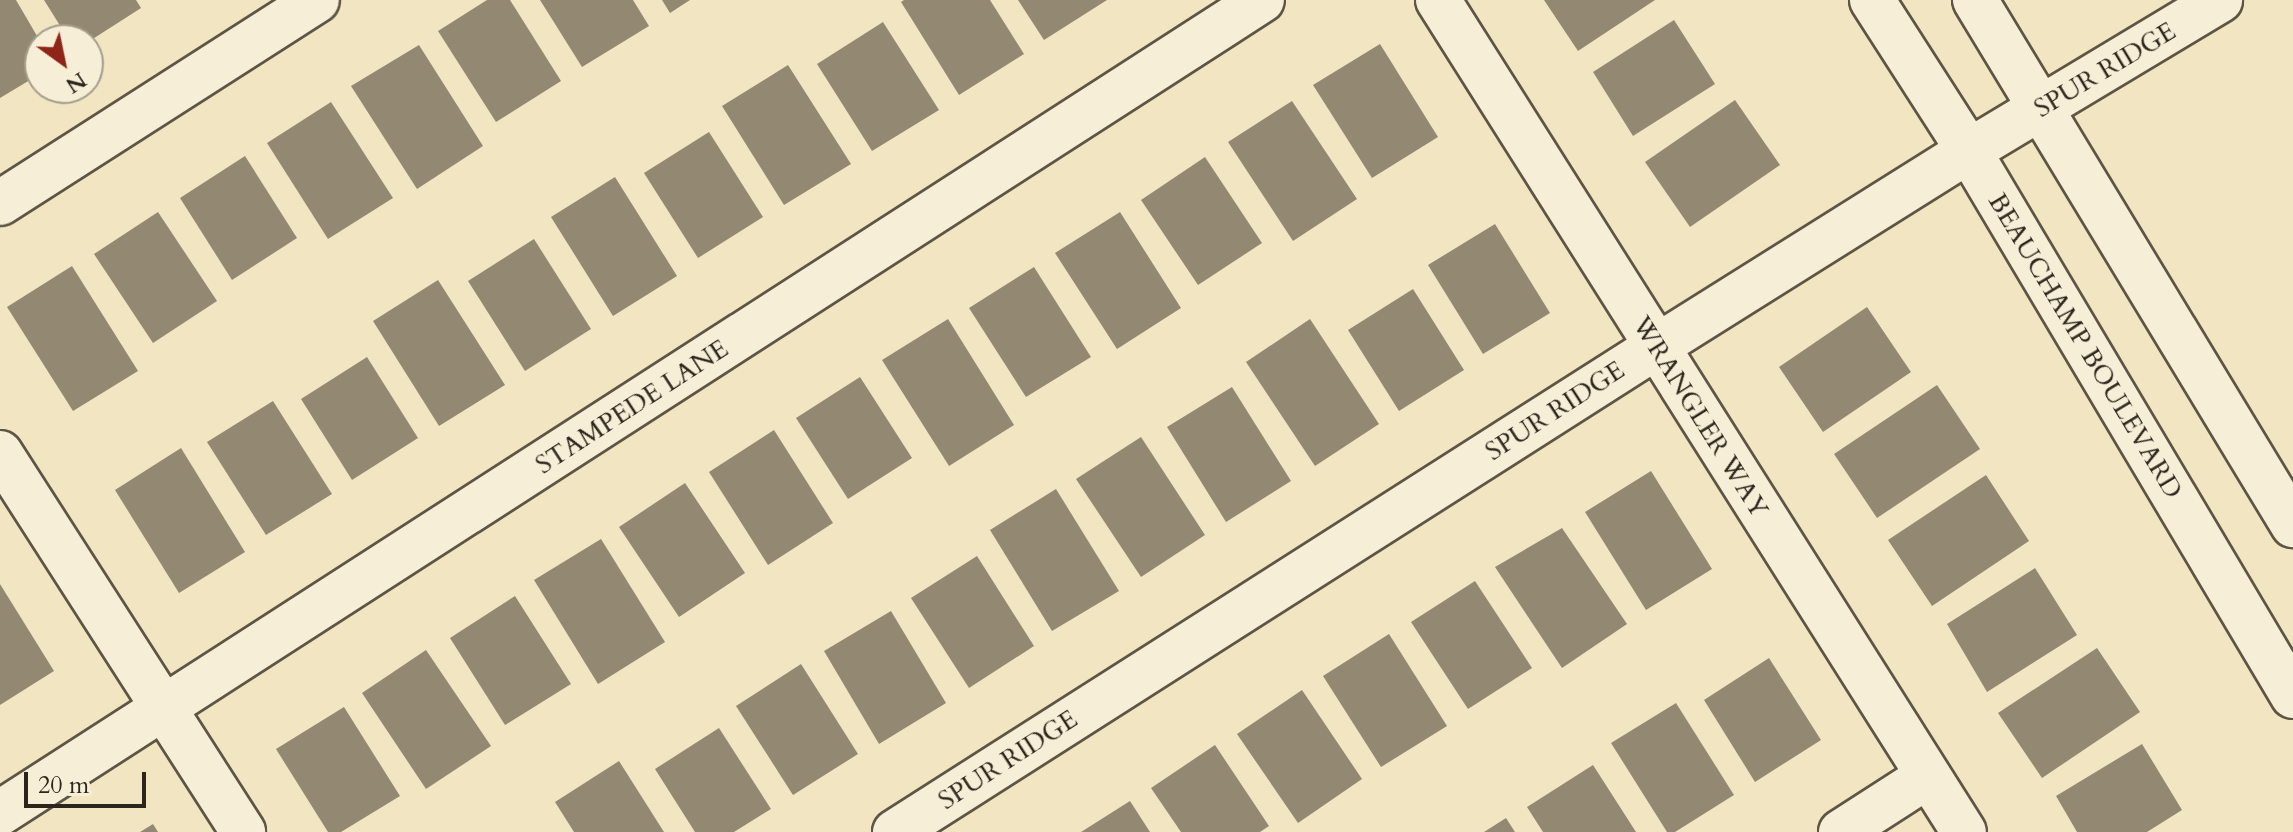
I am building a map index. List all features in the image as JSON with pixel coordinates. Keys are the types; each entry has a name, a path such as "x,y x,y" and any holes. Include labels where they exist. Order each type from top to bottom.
{"street":[{"path":"0,203 317,0"},
{"name":"STAMPEDE LANE","path":"0,813 1262,0"},
{"name":"WRANGLER WAY","path":"1438,0 1964,832"},
{"name":"BEAUCHAMP BOULEVARD","path":"1872,0 1969,151 2293,696"},
{"path":"1975,0 2293,525"},
{"name":"SPUR RIDGE","path":"895,832 1656,347 1969,151 2042,110 2220,0"},
{"path":"0,453 243,832"},
{"path":"1841,832 1928,776"}],"building":[{"path":"0,0 16,0 30,24 24,24 24,84 0,98"},
{"path":"44,0 136,0 141,8 104,32 104,24 59,24"},
{"path":"487,0 510,0 561,81 496,122 438,31"},
{"path":"540,0 633,0 649,26 582,67"},
{"path":"662,0 690,0 670,13"},
{"path":"990,0 1024,54 959,95 901,2"},
{"path":"1018,0 1107,0 1044,40"},
{"path":"1544,0 1655,0 1578,51"},
{"path":"1674,20 1715,84 1633,136 1593,72"},
{"path":"883,22 939,110 872,151 817,64"},
{"path":"1380,44 1438,137 1372,178 1313,85"},
{"path":"419,45 483,146 417,189 351,86"},
{"path":"788,65 851,164 784,205 722,106"},
{"path":"1735,100 1780,165 1690,227 1645,162"},
{"path":"1292,101 1357,199 1293,241 1228,142"},
{"path":"331,102 393,198 328,239 267,143"},
{"path":"709,132 763,217 698,258 644,173"},
{"path":"245,156 297,238 232,280 180,198"},
{"path":"1205,157 1262,243 1198,285 1141,200"},
{"path":"615,177 677,276 613,316 551,217"},
{"path":"158,212 217,301 153,343 94,254"},
{"path":"1120,212 1181,308 1117,349 1055,253"},
{"path":"1495,224 1550,313 1483,354 1428,265"},
{"path":"534,239 591,329 525,371 468,281"},
{"path":"72,266 138,371 73,411 7,307"},
{"path":"1034,267 1091,357 1026,397 969,308"},
{"path":"438,280 505,385 439,426 373,321"},
{"path":"1413,289 1464,370 1399,411 1348,330"},
{"path":"1867,307 1911,372 1823,432 1779,367"},
{"path":"948,319 1014,425 949,466 882,360"},
{"path":"1310,319 1379,424 1315,466 1246,362"},
{"path":"367,357 418,438 352,480 301,399"},
{"path":"860,377 912,458 848,499 796,418"},
{"path":"1937,385 1980,449 1877,518 1834,454"},
{"path":"1232,387 1291,481 1226,522 1167,427"},
{"path":"273,401 332,494 266,535 207,442"},
{"path":"774,430 833,523 768,565 709,472"},
{"path":"1141,437 1205,535 1141,577 1076,479"},
{"path":"181,448 245,552 179,593 115,490"},
{"path":"1651,471 1712,569 1646,610 1585,512"},
{"path":"1986,475 2029,541 1932,606 1888,540"},
{"path":"685,483 745,573 679,617 619,527"},
{"path":"1056,489 1119,591 1052,631 990,530"},
{"path":"1562,528 1627,624 1562,668 1495,567"},
{"path":"601,539 665,642 598,684 534,580"},
{"path":"977,556 1034,646 969,688 911,598"},
{"path":"2035,568 2077,635 1987,692 1947,624"},
{"path":"1475,581 1532,668 1468,709 1411,622"},
{"path":"0,584 54,671 0,705"},
{"path":"515,596 571,684 505,725 450,638"},
{"path":"891,611 946,703 879,744 824,651"},
{"path":"1389,634 1447,726 1381,767 1323,676"},
{"path":"2097,648 2140,712 2042,778 1998,713"},
{"path":"426,650 491,746 426,789 362,693"},
{"path":"1769,658 1821,740 1755,782 1704,700"},
{"path":"801,664 858,754 793,795 736,706"},
{"path":"1302,690 1362,779 1298,823 1237,734"},
{"path":"1676,703 1734,795 1675,832 1667,832 1611,743"},
{"path":"344,707 400,796 341,832 328,832 276,749"},
{"path":"719,728 771,809 734,832 695,832 655,769"},
{"path":"2142,744 2182,810 2147,832 2077,832 2056,796"},
{"path":"1215,745 1269,826 1260,832 1181,832 1151,788"},
{"path":"619,761 664,832 574,832 555,802"},
{"path":"1593,765 1636,832 1543,832 1527,807"},
{"path":"1130,801 1150,832 1081,832"},
{"path":"1506,818 1515,832 1484,832"},
{"path":"153,824 158,832 140,832"}]}
